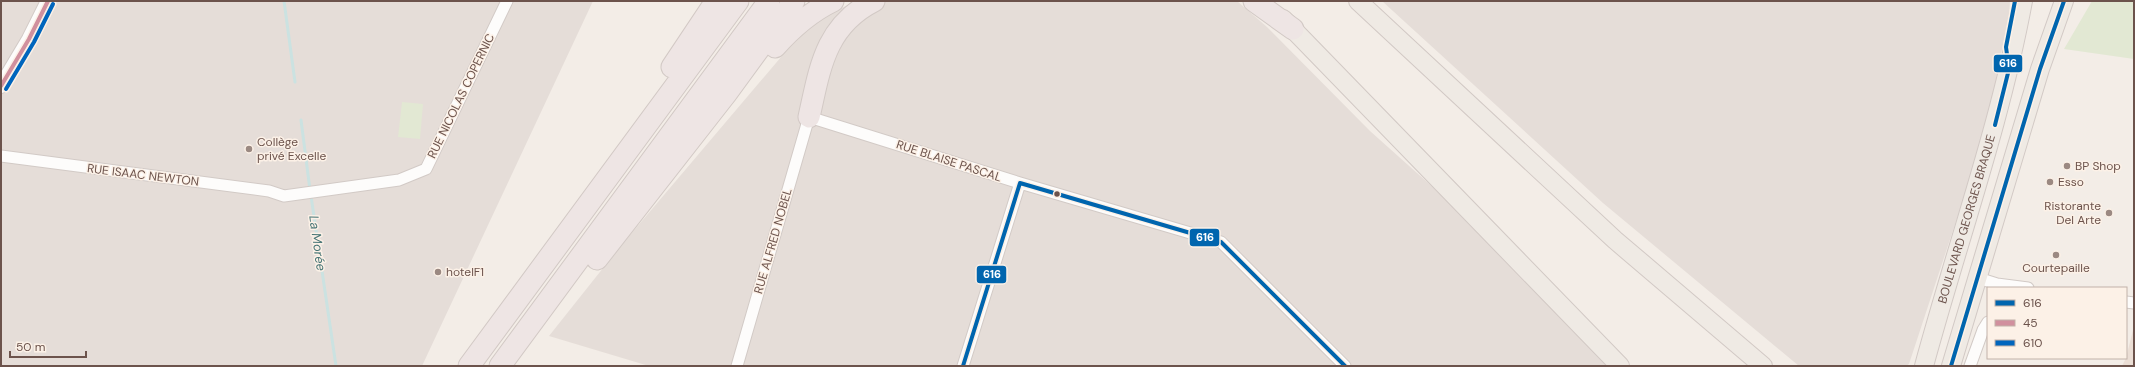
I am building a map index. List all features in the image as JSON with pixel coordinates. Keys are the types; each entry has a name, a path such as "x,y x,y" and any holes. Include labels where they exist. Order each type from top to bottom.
{"highway":[{"path":"570,228 572,208 652,96 716,1"},
{"path":"469,366 738,1"},
{"path":"500,366 769,1"},
{"path":"531,325 557,311 726,94 794,1"},
{"path":"726,94 748,80 794,27 820,7 833,1"},
{"path":"809,117 821,62 828,48 837,32 847,20 861,8 874,1"},
{"path":"1254,1 1293,29"}],"main road":[{"path":"1266,1 1620,366"},
{"path":"1358,1 1615,240 1763,366"},
{"path":"2010,68 2006,47 2015,1"},
{"name":"BOULEVARD GEORGES BRAQUE","path":"1924,364 1988,152 2010,68 2023,1"},
{"path":"1951,366 2040,69 2064,1"}],"street":[{"path":"1,86 29,39 48,1"},
{"name":"RUE NICOLAS COPERNIC","path":"284,196 399,180 426,169 507,1"},
{"name":"RUE BLAISE PASCAL","path":"809,117 1020,183 1221,242 1345,366"},
{"name":"RUE ALFRED NOBEL","path":"737,366 809,117"},
{"name":"RUE ISAAC NEWTON","path":"1,156 269,191 284,196"},
{"path":"963,366 1020,183"},
{"path":"1978,278 1996,284 2020,287"},
{"path":"1970,366 1983,330 1987,324"}],"shaded area":[{"path":"1,1 593,1 422,366 1,366"},
{"path":"856,1 1237,1 1267,27 1370,131 1474,224 1610,366 649,366 549,336 619,248 798,37 819,19"},
{"path":"1382,1 2010,1 2009,15 1985,133 1909,364 1906,366 1799,366 1603,203"},
{"path":"2134,326 2134,366 2122,366 2126,359 2127,359"}],"green space":[{"path":"2092,1 2134,1 2134,59 2064,49"},
{"path":"402,102 423,104 420,139 398,137"}],"waterway":[{"name":"La Morée","path":"284,1 295,82"},
{"name":"La Morée","path":"301,120 310,190"},
{"name":"La Morée","path":"311,196 336,366"}],"transit line":[{"name":"45","path":"1,86 29,39 48,1"},
{"name":"616","path":"1995,125 2009,69 2006,47 2015,1"},
{"name":"616","path":"1951,366 2040,69 2064,1"},
{"name":"610","path":"6,89 34,42 53,4"},
{"name":"616","path":"1020,183 1221,242 1345,366"},
{"name":"616","path":"963,366 1020,183"}],"place":[{"name":"Collège privé Excelle","path":"249,149"},
{"name":"BP Shop","path":"2067,166"},
{"name":"Esso","path":"2050,182"},
{"name":"Ristorante Del Arte","path":"2109,213"},
{"name":"Courtepaille","path":"2056,255"},
{"name":"hotelF1","path":"438,272"}]}
